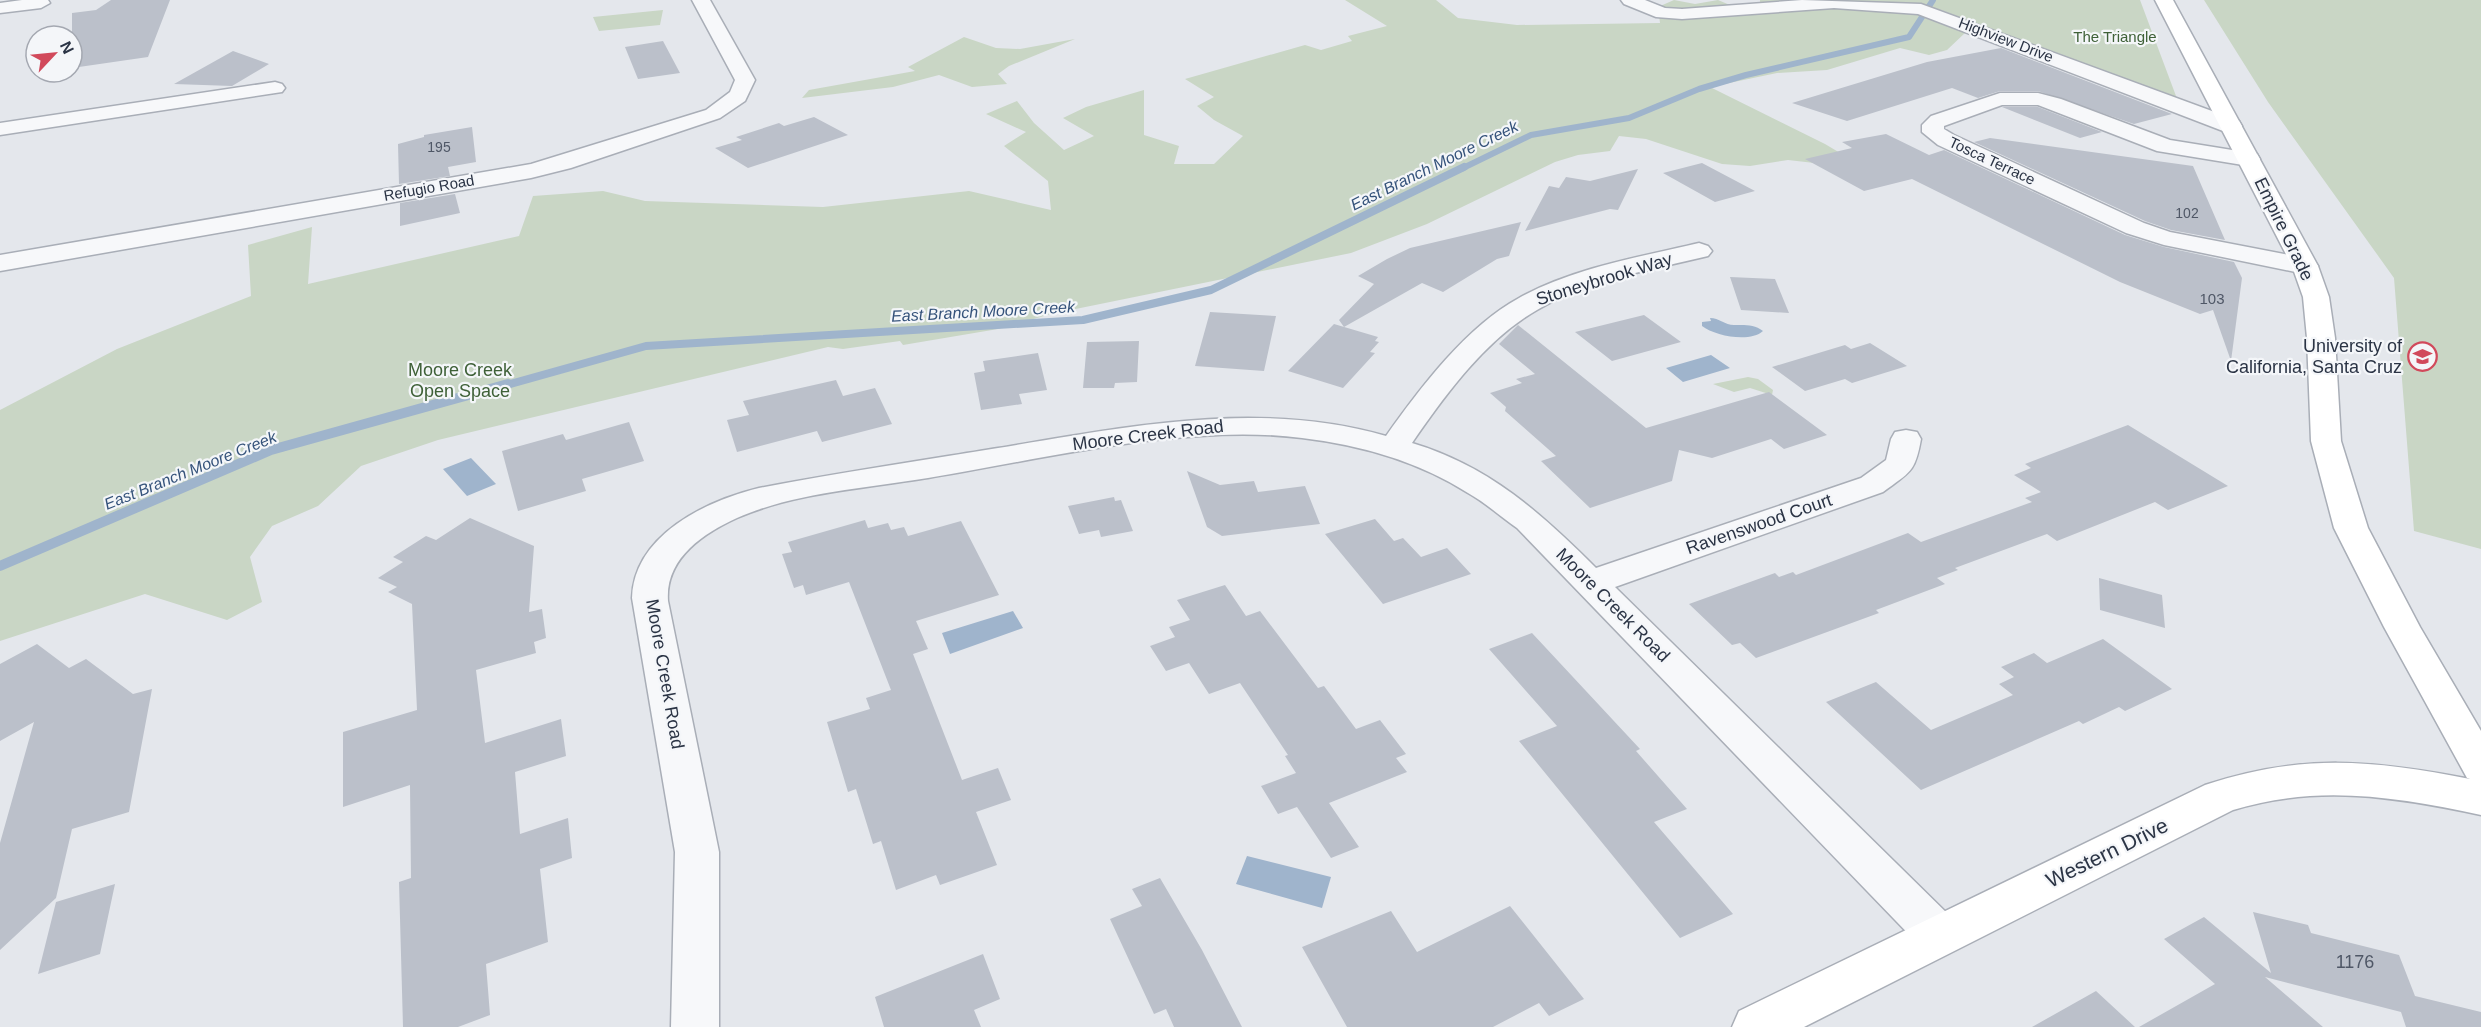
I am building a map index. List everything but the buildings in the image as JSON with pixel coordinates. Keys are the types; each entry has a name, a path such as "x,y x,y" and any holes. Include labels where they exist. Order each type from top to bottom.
{"main road":[{"name":"Empire Grade","path":"2164,0 2305,266 2316,297 2321,338 2326,441 2351,528 2402,627 2481,767"},
{"name":"Western Drive","path":"1756,1027 2220,797 2257,784 2291,778 2372,778 2481,798"}],"street":[{"name":"Refugio Road","path":"0,263 531,171 563,163 712,114 732,103 744,90 745,80 701,0"},
{"name":"Highview Drive","path":"1630,0 1662,13 1682,14 1834,3 1901,7 1934,12 2231,126"},
{"path":"0,8 41,3"},
{"path":"0,129 275,88"},
{"name":"Tosca Terrace","path":"2249,159 2165,146 2038,99 2000,99 1938,120 1933,125 1934,132 1946,141 2135,228 2189,245 2305,266"},
{"path":"1624,246 1647,263"},
{"name":"Stoneybrook Way","path":"1393,448 1407,428 1497,324 1528,303 1561,290 1647,263 1699,251"},
{"name":"Moore Creek Road","path":"695,1027 697,852 652,619 650,590 662,560 684,534 722,511 759,498 1140,433 1230,425 1307,428 1393,448 1438,464 1471,480 1529,521 1832,824 1939,935"},
{"name":"Ravenswood Court","path":"1589,583 1872,485 1901,464 1906,439"}],"green space":[{"path":"1345,0 1436,0 1458,18 1517,25 1660,23 1658,7 1674,0 1695,4 1718,0 1737,8 1760,8 1760,0 2140,0 2179,104 1941,10 1925,15 1966,32 1947,50 1929,55 1900,48 1827,70 1777,73 1710,87 1825,144 1867,169 1788,160 1750,166 1722,164 1646,139 1619,136 1610,151 1578,155 1555,162 1427,224 1351,253 1051,314 998,329 903,345 900,341 843,349 828,347 438,440 361,466 318,506 272,526 250,557 262,602 227,620 145,594 0,641 0,410 117,349 251,296 248,245 312,227 308,284 519,236 533,196 603,191 645,201 823,207 969,191 1051,210 1048,181 1004,146 1026,132 986,114 1017,101 1034,123 1064,150 1094,136 1063,118 1086,107 1144,90 1144,135 1179,146 1174,164 1214,164 1243,136 1214,120 1197,106 1214,97 1185,79 1305,45 1321,50 1352,41 1348,36 1387,26"},
{"name":"University of California, Santa Cruz","path":"2204,0 2481,0 2481,549 2414,531 2394,278 2268,102"},
{"path":"663,10 660,25 599,31 593,17"},
{"path":"964,37 996,48 1020,49 1075,39 1009,66 998,74 1007,84 972,87 939,75 893,87 802,98 809,90 915,71 908,67"},
{"path":"1748,377 1758,379 1773,390 1772,395 1750,388 1734,392 1713,384"}],"water":[{"path":"1710,318 1731,325 1753,326 1763,331 1750,337 1732,337 1715,333 1702,326 1702,322 1711,321"},
{"path":"1711,355 1730,368 1683,382 1666,368"},
{"path":"471,458 496,484 467,496 443,469"},
{"path":"1013,611 1023,628 950,654 942,633"},
{"path":"1247,856 1331,877 1322,908 1236,884"}],"waterway":[{"name":"East Branch Moore Creek","path":"1461,169 1531,135 1629,118 1699,89 1746,75 1909,37 1933,0"},
{"name":"East Branch Moore Creek","path":"503,386 646,346 1083,320 1211,290 1464,167"},
{"name":"East Branch Moore Creek","path":"0,566 271,450 508,384"}],"place":[{"name":"University of California, Santa Cruz","path":"2423,356"}],"park label":[{"name":"The Triangle","path":"2115,37"},
{"name":"Moore Creek Open Space","path":"460,380"}]}
